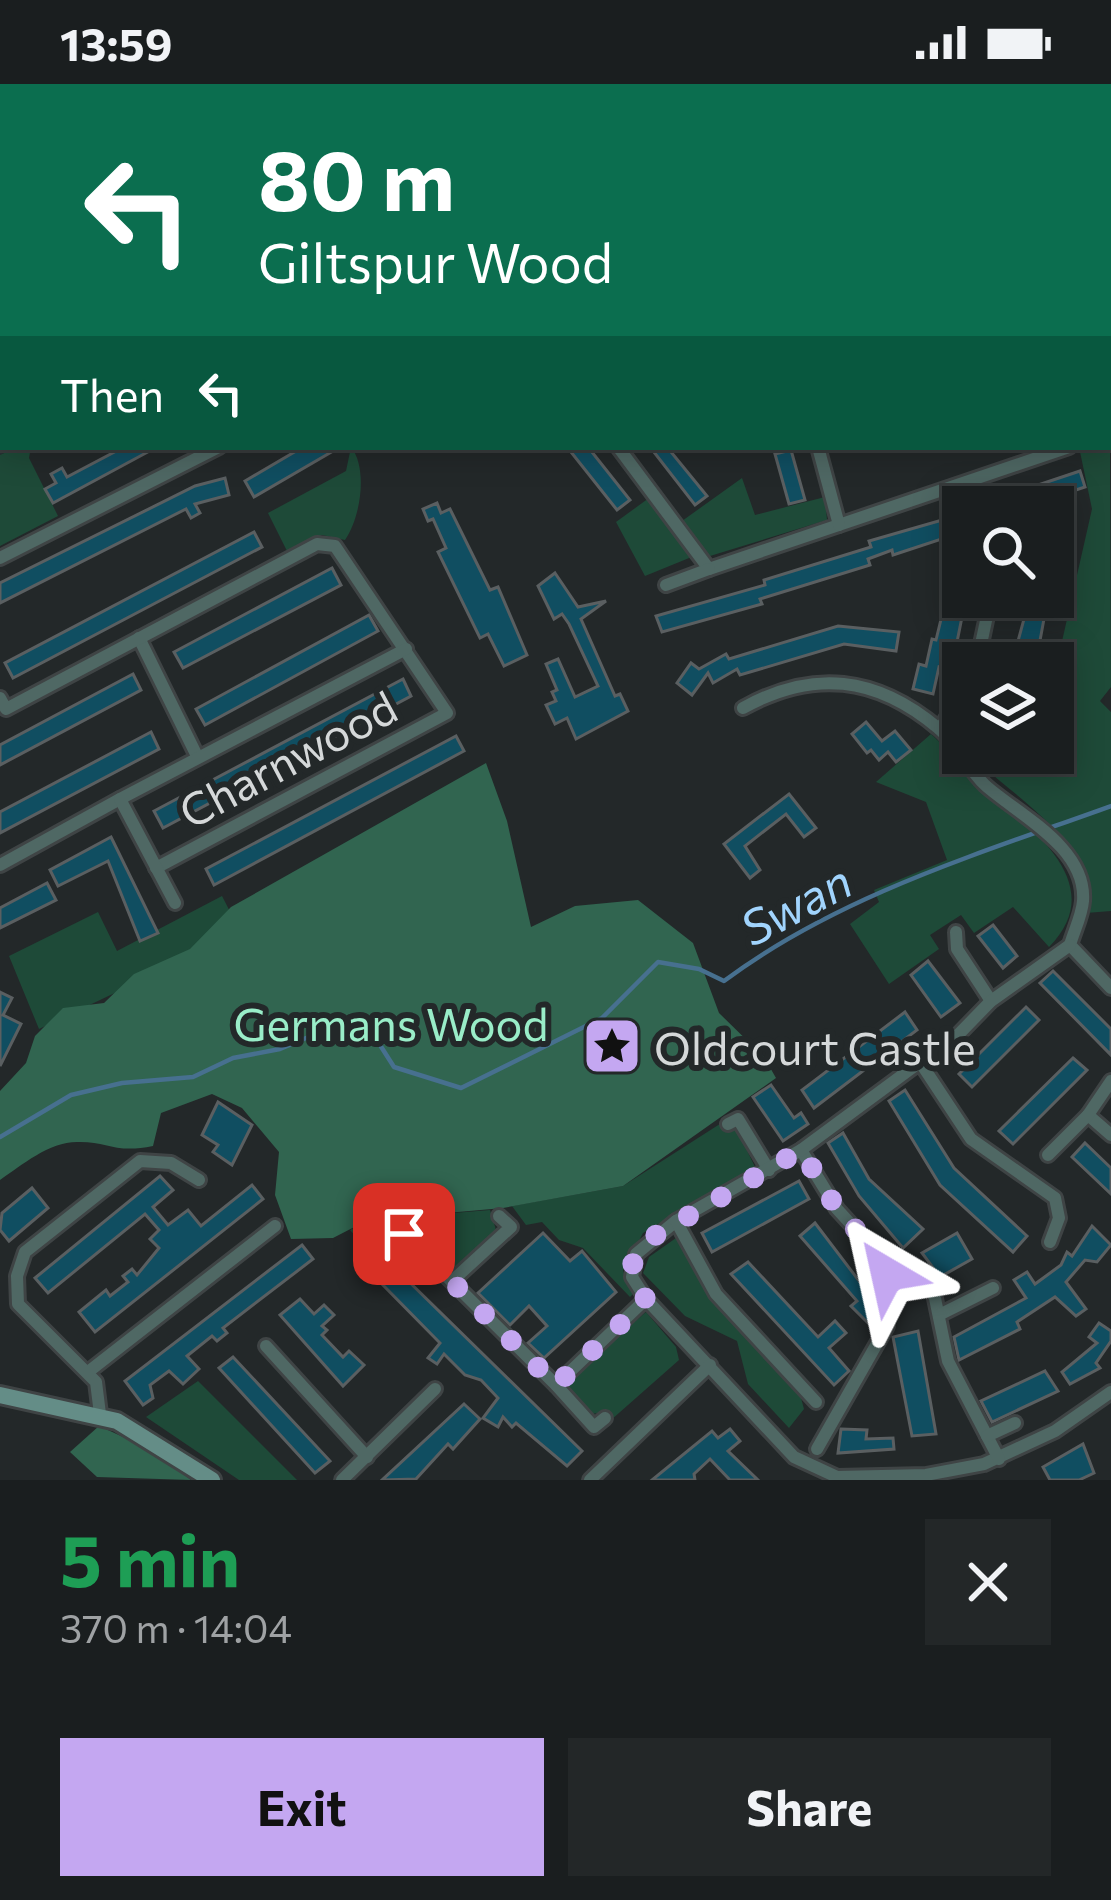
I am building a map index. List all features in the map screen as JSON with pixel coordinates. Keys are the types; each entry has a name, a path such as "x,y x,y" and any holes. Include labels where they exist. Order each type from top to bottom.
{"main road":[{"path":"0,1395 100,1414 212,1480"}],"street":[{"path":"0,558 213,450"},
{"path":"620,450 709,569"},
{"path":"819,450 839,525"},
{"path":"1019,450 1024,461"},
{"path":"666,585 1059,450"},
{"name":"Charnwood","path":"2,706 317,544 334,546 447,713 156,868"},
{"name":"Charnwood","path":"139,638 197,756"},
{"name":"Charnwood","path":"0,865 197,756 406,649"},
{"path":"743,709 775,691 820,680 873,688 940,729 985,784 1032,818 1070,861 1084,898 1070,945 991,1001 954,1039"},
{"name":"Charnwood","path":"120,799 175,904"},
{"path":"956,932 957,949 991,1001"},
{"path":"1070,945 1111,988"},
{"path":"1050,1242 1059,1218 1055,1198 971,1139 920,1062 801,1150 646,1241 632,1260 632,1277 646,1300 794,1457 825,1474 861,1479 945,1473 999,1459 1055,1431 1111,1392"},
{"path":"1048,1155 1088,1115 1111,1081"},
{"path":"1088,1115 1111,1135"},
{"path":"728,1124 738,1119 769,1170"},
{"path":"801,1150 837,1209 881,1257 887,1274"},
{"path":"100,1414 96,1382 68,1360 18,1304 17,1276 26,1252 140,1160 171,1163 199,1180"},
{"path":"452,1280 511,1227 500,1216"},
{"path":"676,1221 716,1294 816,1402"},
{"path":"88,1372 275,1226"},
{"path":"390,1246 404,1234 594,1427 605,1418"},
{"path":"932,1284 949,1361 999,1459"},
{"path":"939,1315 993,1288"},
{"path":"556,1385 646,1300"},
{"path":"818,1449 886,1326"},
{"path":"266,1346 368,1457"},
{"path":"590,1480 710,1365"},
{"path":"342,1480 435,1388"},
{"path":"987,1436 1015,1424"}],"green space":[{"path":"30,450 29,458 58,516 0,546 0,455"},
{"path":"353,450 360,493 345,540 322,535 288,553 268,513 346,471"},
{"path":"1080,450 1110,450 1111,687 1100,701 1111,712 1111,911 1086,913 1086,888 1066,843 993,774 1074,774 1074,642 1062,642 1067,618 1074,618 1074,588 1092,509"},
{"path":"742,478 755,515 825,497 827,520 710,556 682,521"},
{"path":"649,498 694,556 645,576 616,522"},
{"path":"931,734 942,745 942,774 970,774 1042,839 1068,880 1072,901 1066,924 1049,947 1013,907 974,933 961,915 930,935 939,949 889,984 850,924 879,902 874,890 947,860 926,802 876,782"},
{"name":"Germans Wood","path":"486,763 507,821 531,927 575,906 638,900 693,943 719,1013 764,1057 776,1078 623,1186 503,1208 368,1220 333,1238 291,1239 275,1195 279,1152 242,1108 212,1094 161,1113 153,1146 129,1149 67,1143 36,1155 0,1180 0,1091 26,1063 35,1036 63,1008 104,1003 134,974 190,949 231,907"},
{"path":"222,896 241,933 39,1029 9,956 98,912 117,951"},
{"path":"723,1122 736,1128 755,1167 643,1233 623,1271 633,1294 630,1297 583,1248 559,1240 542,1222 526,1225 512,1206 623,1186"},
{"path":"490,1210 496,1230 456,1268 442,1265 402,1223 379,1241 395,1259 387,1271 350,1230 368,1220"},
{"path":"676,1238 710,1299 801,1398 804,1409 789,1428 748,1384 737,1341 685,1316 643,1273 649,1257"},
{"path":"646,1312 676,1347 679,1360 611,1420 603,1412 592,1414 566,1391 566,1380"},
{"path":"198,1381 297,1480 239,1480 146,1417"},
{"path":"99,1426 152,1450 191,1480 97,1477 70,1452"}],"building":[{"path":"118,450 151,450 53,503 45,489 56,483 51,474 62,468 67,477"},
{"path":"298,450 335,450 254,497 245,481"},
{"path":"569,450 590,450 630,500 617,510"},
{"path":"652,450 669,450 707,496 695,505"},
{"path":"791,450 805,500 789,504 775,454"},
{"path":"1080,471 1085,487 1074,491 1074,486 1035,486"},
{"path":"225,478 229,495 195,504 200,513 191,518 186,509 0,603 0,583 195,486"},
{"path":"437,503 441,513 450,509 490,590 498,587 527,655 504,666 488,634 480,638 438,552 446,548 423,509"},
{"path":"942,520 942,539 893,555 892,550 868,559 870,565 760,599 762,604 662,632 656,616 765,585 764,580 871,547 869,541"},
{"path":"254,532 262,547 13,678 5,663"},
{"path":"332,568 341,585 183,668 174,652"},
{"path":"555,573 578,607 606,601 581,619 615,696 620,694 628,711 576,739 567,718 555,724 546,705 556,701 552,692 557,690 546,664 558,659 575,697 598,686 569,624 562,614 554,619 538,586"},
{"path":"369,615 378,631 205,725 196,709"},
{"path":"942,615 962,618 957,642 942,642 942,668 933,694 913,689 919,664 926,666 932,639 936,640"},
{"path":"1024,618 1044,618 1040,642 1018,642"},
{"path":"838,626 899,632 896,651 844,644 740,675 737,669 713,683 708,673 692,695 677,683 691,663 699,669 726,654 729,659"},
{"path":"133,674 141,690 0,765 0,745"},
{"path":"403,679 411,696 163,828 154,811"},
{"path":"866,722 882,741 895,731 911,750 896,762 888,752 879,760 871,750 867,753 852,734"},
{"path":"151,732 159,749 0,833 0,812"},
{"path":"456,736 464,751 214,885 206,869"},
{"path":"789,794 816,828 804,837 786,814 745,846 760,870 750,878 724,844"},
{"path":"111,837 158,933 140,941 108,861 58,886 50,870"},
{"path":"47,883 56,900 0,928 0,908"},
{"path":"993,925 1017,956 1003,968 978,936"},
{"path":"928,961 960,1003 941,1017 911,975"},
{"path":"1053,971 1111,1029 1111,1055 1040,983"},
{"path":"0,992 12,998 3,1015 21,1024 0,1066"},
{"path":"1026,1007 1039,1020 972,1087 959,1074"},
{"path":"905,1012 917,1030 814,1108 802,1090"},
{"path":"1073,1058 1087,1070 1013,1144 999,1131"},
{"path":"771,1085 794,1118 801,1113 808,1124 783,1141 753,1097"},
{"path":"905,1090 954,1168 1027,1236 1013,1252 940,1185 889,1101"},
{"path":"218,1102 252,1125 232,1165 213,1152 218,1145 202,1135"},
{"path":"843,1133 869,1179 923,1229 903,1248 859,1196 828,1143"},
{"path":"1085,1143 1111,1168 1111,1194 1072,1157"},
{"path":"160,1176 173,1190 153,1207 168,1225 188,1210 201,1226 252,1185 263,1199 95,1332 79,1312 106,1290 110,1296 128,1282 123,1276 132,1269 137,1275 159,1248 150,1239 159,1230 145,1214 48,1293 35,1278"},
{"path":"799,1181 809,1199 712,1252 702,1233"},
{"path":"32,1188 48,1208 9,1241 0,1230 2,1213"},
{"path":"815,1223 882,1311 869,1324 851,1306 857,1301 800,1236"},
{"path":"1092,1226 1111,1245 1097,1262 1085,1260 1066,1282 1086,1309 1076,1316 1055,1297 1017,1322 1020,1329 959,1360 954,1337 1026,1298 1014,1280 1027,1272 1035,1284 1061,1265 1067,1252 1072,1256"},
{"path":"543,1233 570,1261 582,1251 616,1292 544,1358 528,1343 547,1326 529,1306 510,1325 478,1293"},
{"path":"957,1233 972,1259 940,1277 922,1253"},
{"path":"302,1245 313,1259 223,1328 227,1333 217,1341 212,1336 187,1356 199,1369 183,1384 169,1371 150,1385 153,1398 143,1405 125,1381"},
{"path":"748,1262 818,1337 835,1321 846,1333 829,1348 849,1371 834,1385 731,1274"},
{"path":"397,1270 582,1451 567,1466 516,1423 512,1427 503,1417 498,1427 483,1418 498,1398 481,1380 465,1375 444,1354 437,1364 428,1358 440,1343 382,1284"},
{"path":"300,1299 314,1314 324,1305 334,1315 322,1326 327,1330 322,1335 343,1357 349,1351 364,1365 343,1386 280,1315"},
{"path":"1099,1323 1111,1331 1111,1341 1096,1363 1100,1368 1070,1384 1062,1372 1097,1343 1089,1337"},
{"path":"918,1331 936,1434 912,1436 893,1337"},
{"path":"233,1357 330,1461 315,1473 219,1368"},
{"path":"1045,1371 1058,1391 992,1422 981,1401"},
{"path":"464,1404 480,1419 453,1449 448,1444 416,1479 382,1480"},
{"path":"730,1429 740,1441 728,1451 758,1480 730,1480 710,1459 694,1474 695,1480 652,1480 712,1431 718,1438"},
{"path":"841,1429 867,1430 866,1439 893,1438 894,1449 838,1453"},
{"path":"1083,1444 1094,1473 1079,1480 1050,1480 1043,1467"}],"waterway":[{"name":"Swan","path":"0,1137 71,1095 122,1083 193,1077 233,1058 280,1049 318,1033 357,1036 380,1045 394,1067 461,1088 602,1018 658,962 699,969 724,981 768,951 861,901 1111,806"}],"place":[{"name":"Oldcourt Castle","path":"612,1046"}],"route":[{"path":"404,1234 556,1385 646,1300 631,1267 646,1241 801,1150 837,1209 881,1257 887,1274"}]}
